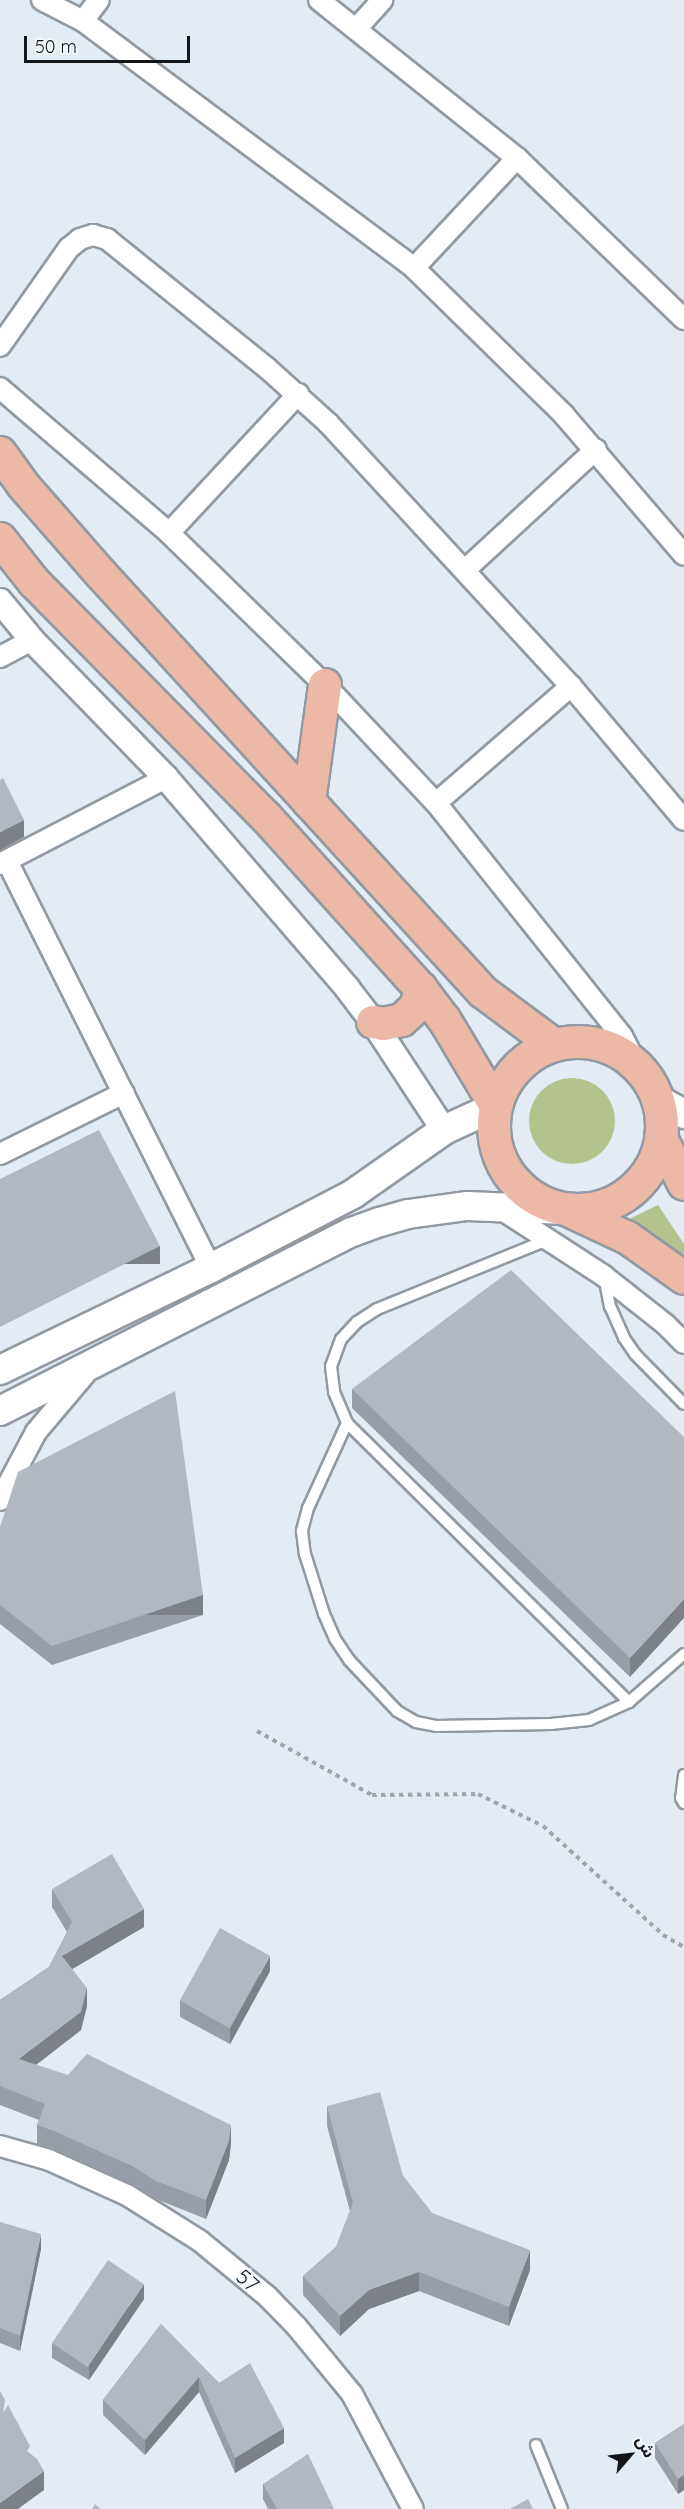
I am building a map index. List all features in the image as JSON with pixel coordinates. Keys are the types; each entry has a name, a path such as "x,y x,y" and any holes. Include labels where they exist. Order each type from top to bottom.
{"main road":[{"path":"0,453 101,574 483,992 555,1045"},
{"path":"0,539 34,582 266,817 421,989 444,1018 496,1106"},
{"path":"309,801 325,685"},
{"path":"373,1022 383,1024 402,1020 416,1007 421,989"},
{"path":"0,1411 352,1232 408,1214 438,1209 496,1205 567,1210 593,1209 618,1200 639,1185 654,1163 661,1138 662,1118 657,1099 639,1069 621,1054 600,1045 577,1042 555,1045 534,1054 517,1068 504,1086 496,1106 494,1134 502,1162 518,1185 540,1202 567,1210 628,1238 684,1278"},
{"path":"657,1099 684,1114"},
{"path":"0,1370 211,1268 353,1194 444,1130 496,1106"},
{"path":"661,1138 684,1184"}],"street":[{"path":"42,0 83,21 414,268 596,449 684,555"},
{"path":"83,21 99,0"},
{"path":"319,0 357,28 517,158 680,307"},
{"path":"357,28 382,0"},
{"path":"414,268 517,158"},
{"path":"0,346 69,248 80,238 93,235 107,239 298,394 328,423 571,686 684,820"},
{"path":"0,388 170,533 325,685 436,802 622,1036 639,1069"},
{"path":"170,533 298,394"},
{"path":"465,570 596,449"},
{"path":"0,601 32,640 166,778 373,1022 444,1130"},
{"path":"0,657 32,640"},
{"path":"436,802 571,686"},
{"path":"166,778 4,862 124,1093 211,1268"},
{"path":"2,1149 124,1093"},
{"path":"496,1205 604,1276 665,1324 684,1343"},
{"path":"0,1500 36,1432 93,1365"},
{"name":"57","path":"0,2146 49,2160 127,2196 200,2241 259,2289 297,2327 352,2394 414,2509"}],"lane":[{"path":"547,1240 377,1309 357,1322 341,1339 331,1366 334,1392 346,1423 629,1701"},
{"path":"604,1276 610,1306 624,1338 635,1354 684,1404"},
{"path":"346,1423 308,1508 302,1531 305,1554 324,1614 335,1639 349,1660 397,1711 416,1722 436,1726 551,1724 590,1720 629,1701 650,1686 684,1654"},
{"path":"684,1775 681,1798 684,1803"},
{"path":"536,2445 562,2509"}],"path":[{"path":"257,1731 372,1795 478,1794 543,1827 663,1935 684,1947"}],"green space":[{"path":"572,1078 588,1082 602,1091 611,1105 615,1121 611,1137 602,1151 588,1160 572,1164 556,1160 542,1151 533,1137 529,1121 533,1105 542,1091 556,1082"},
{"path":"658,1205 684,1244 684,1272 625,1221"}],"building":[{"path":"3,778 24,820 0,832 0,780"},
{"path":"99,1130 160,1246 0,1327 0,1179"},
{"path":"511,1270 684,1437 684,1599 630,1658 352,1389"},
{"path":"175,1391 203,1595 52,1646 0,1605 0,1527 18,1472"},
{"path":"112,1854 144,1909 62,1956 87,1988 81,2012 19,2059 68,2075 87,2054 231,2125 229,2141 206,2200 156,2181 132,2166 37,2125 45,2104 0,2086 0,2000 49,1967 72,1922 52,1889"},
{"path":"220,1928 270,1956 230,2028 180,2001"},
{"path":"380,2092 403,2176 432,2213 530,2250 509,2307 419,2272 369,2290 340,2316 303,2276 336,2247 353,2203 327,2106"},
{"path":"0,2222 41,2234 20,2336 0,2328"},
{"path":"108,2260 144,2284 88,2367 52,2343"},
{"path":"161,2324 219,2383 250,2363 284,2428 235,2458 199,2377 145,2440 103,2400"},
{"path":"0,2391 5,2400 3,2413 8,2405 30,2446 27,2451 37,2459 44,2471 0,2503"},
{"path":"684,2424 684,2475 678,2479 655,2443"},
{"path":"308,2454 334,2509 277,2509 263,2484"},
{"path":"528,2499 533,2509 510,2509"}]}
